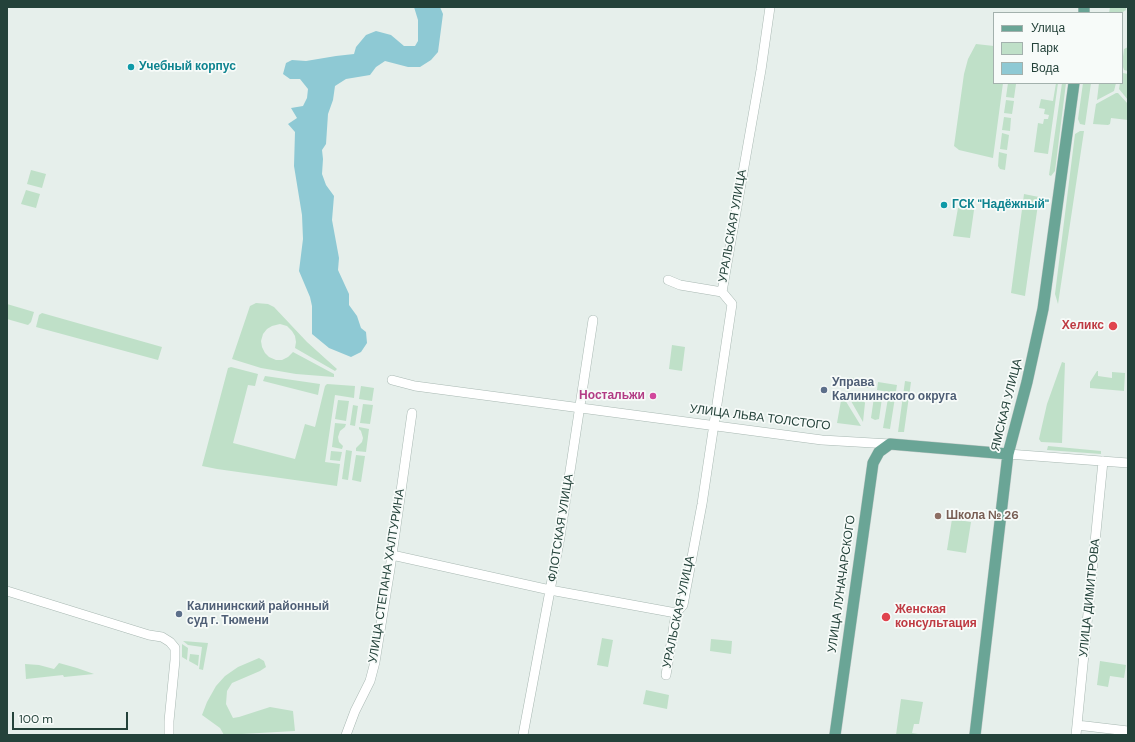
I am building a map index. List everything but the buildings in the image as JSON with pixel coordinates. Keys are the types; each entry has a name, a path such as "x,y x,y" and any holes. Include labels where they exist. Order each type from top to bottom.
{"main road":[{"name":"ЯМСКАЯ УЛИЦА","path":"975,735 1008,454 1027,382 1043,309 1074,84"},
{"name":"УЛИЦА ЛЬВА ТОЛСТОГО","path":"890,444 1008,454"},
{"name":"УЛИЦА ЛУНАЧАРСКОГО","path":"834,735 873,464 879,452 890,444"}],"street":[{"name":"УРАЛЬСКАЯ УЛИЦА","path":"666,675 676,613 683,605 702,504 732,304 722,292 761,70 770,7"},
{"path":"668,280 680,285 722,292"},
{"name":"ФЛОТСКАЯ УЛИЦА","path":"522,735 560,537 593,320"},
{"name":"УЛИЦА ЛЬВА ТОЛСТОГО","path":"392,380 415,386 713,426 822,440 890,444"},
{"name":"УЛИЦА СТЕПАНА ХАЛТУРИНА","path":"346,735 355,711 370,681 373,668 392,555 412,413"},
{"name":"УЛИЦА ЛЬВА ТОЛСТОГО","path":"1008,454 1128,463"},
{"name":"УЛИЦА ДИМИТРОВА","path":"1076,735 1104,461"},
{"path":"392,555 550,590 676,613"},
{"path":"7,591 162,638 170,642 174,648 175,660 169,735"},
{"path":"1078,725 1128,731"}],"green space":[{"path":"1110,7 1126,7 1126,10 1123,12 1109,12"},
{"path":"976,44 993,46 993,84 1003,84 993,158 959,150 954,146 964,74 968,59"},
{"path":"1128,47 1128,71 1124,70 1123,67 1124,49"},
{"path":"1123,73 1128,74 1128,100 1119,89 1120,84 1123,84"},
{"path":"1008,84 1016,84 1014,98 1006,97"},
{"path":"1056,84 1058,84 1048,154 1034,152 1038,123 1043,124 1044,119 1048,119 1049,115 1044,114 1045,109 1039,108 1041,99 1053,101"},
{"path":"1062,84 1066,84 1055,171 1051,176 1049,175"},
{"path":"1083,84 1091,84 1085,125 1080,124 1078,119"},
{"path":"1099,84 1116,84 1114,91 1097,100"},
{"path":"1118,93 1128,104 1128,120 1111,118 1110,124 1108,125 1093,124 1096,104"},
{"path":"1006,100 1014,101 1012,114 1004,113"},
{"path":"1004,117 1011,118 1010,131 1002,130"},
{"path":"1080,131 1084,131 1058,304 1055,294 1075,134"},
{"path":"1002,133 1009,135 1007,150 1000,149"},
{"path":"999,152 1007,154 1005,170 1000,169 998,166"},
{"path":"31,170 46,174 42,188 27,184"},
{"path":"26,190 40,194 36,208 21,204"},
{"path":"1024,194 1039,197 1025,296 1011,293"},
{"path":"958,208 974,210 970,238 953,236"},
{"path":"256,303 268,304 274,307 307,342 337,369 335,371 295,348 295,336 292,331 287,326 280,324 272,326 263,334 261,341 262,347 269,357 276,360 282,360 293,352 334,374 334,377 296,374 261,368 232,359 250,306"},
{"path":"7,304 34,312 31,322 28,325 7,319"},
{"path":"42,313 162,347 158,360 36,327 39,315"},
{"path":"672,345 685,347 682,371 669,369"},
{"path":"1062,362 1065,363 1062,443 1041,442 1039,439 1047,404"},
{"path":"231,367 258,374 255,386 248,385 233,443 295,459 305,424 315,427 325,386 327,384 355,386 354,398 335,395 325,462 340,464 337,486 202,466 228,368"},
{"path":"1097,371 1098,376 1112,378 1112,372 1125,373 1124,391 1090,388 1090,382"},
{"path":"265,376 320,384 318,395 263,381"},
{"path":"847,377 870,380 869,388 843,384 843,380"},
{"path":"905,381 911,382 904,432 898,432"},
{"path":"878,382 897,385 890,429 883,428 889,392 877,390"},
{"path":"361,386 374,388 372,401 359,399"},
{"path":"847,391 860,393 865,403 863,422 847,394"},
{"path":"842,395 861,426 837,423"},
{"path":"876,396 882,398 879,419 875,420 871,418 874,397"},
{"path":"338,400 349,401 346,421 335,419"},
{"path":"363,404 373,405 370,424 360,423"},
{"path":"353,405 358,406 355,426 350,425"},
{"path":"335,423 346,424 340,431 338,437 339,442 343,446 342,449 332,447"},
{"path":"359,427 369,429 366,452 356,451 356,448 362,442 363,438"},
{"path":"1048,446 1101,451 1101,454 1047,450"},
{"path":"346,450 352,451 348,480 342,479"},
{"path":"331,451 342,452 340,461 330,460"},
{"path":"356,455 365,456 361,482 352,480"},
{"path":"952,519 971,522 966,553 947,550"},
{"path":"602,638 613,640 608,667 597,665"},
{"path":"711,639 732,641 731,654 710,651"},
{"path":"183,641 208,643 203,670 199,669 202,647 188,645"},
{"path":"182,644 188,648 187,660 182,657"},
{"path":"190,654 199,655 198,666 189,661"},
{"path":"259,658 264,661 266,667 232,683 227,691 226,704 233,718 270,707 293,711 295,731 224,735 220,728 202,715 207,702 216,686 225,676 238,667"},
{"path":"1100,661 1126,665 1124,678 1110,676 1108,687 1097,685"},
{"path":"59,663 94,674 64,677 63,675 26,679 25,664 39,665 54,669"},
{"path":"646,690 669,695 667,709 643,704"},
{"path":"901,699 923,702 919,724 914,724 912,733 918,735 896,735"}],"water":[{"path":"414,7 440,7 443,14 438,52 431,60 420,67 408,67 385,61 376,67 370,75 346,79 335,86 333,100 328,114 326,144 322,150 322,174 326,185 334,196 332,220 339,258 338,270 349,294 349,305 357,316 361,328 366,332 367,343 361,352 351,357 329,348 312,334 312,306 310,297 299,271 303,239 302,215 294,166 295,132 288,124 297,118 291,108 303,106 307,98 308,89 300,79 290,79 283,74 286,63 292,60 306,61 354,54 356,47 366,35 376,31 391,35 404,46 415,46 418,41 418,20"}],"place":[{"name":"Учебный корпус","path":"131,67"},
{"name":"ГСК \"Надёжный\"","path":"944,205"},
{"name":"Хеликс","path":"1113,326"},
{"name":"Управа Калининского округа","path":"824,390"},
{"name":"Ностальжи","path":"653,396"},
{"name":"Школа № 26","path":"938,516"},
{"name":"Калининский районный суд г. Тюмени","path":"179,614"},
{"name":"Женская консультация","path":"886,617"}]}
